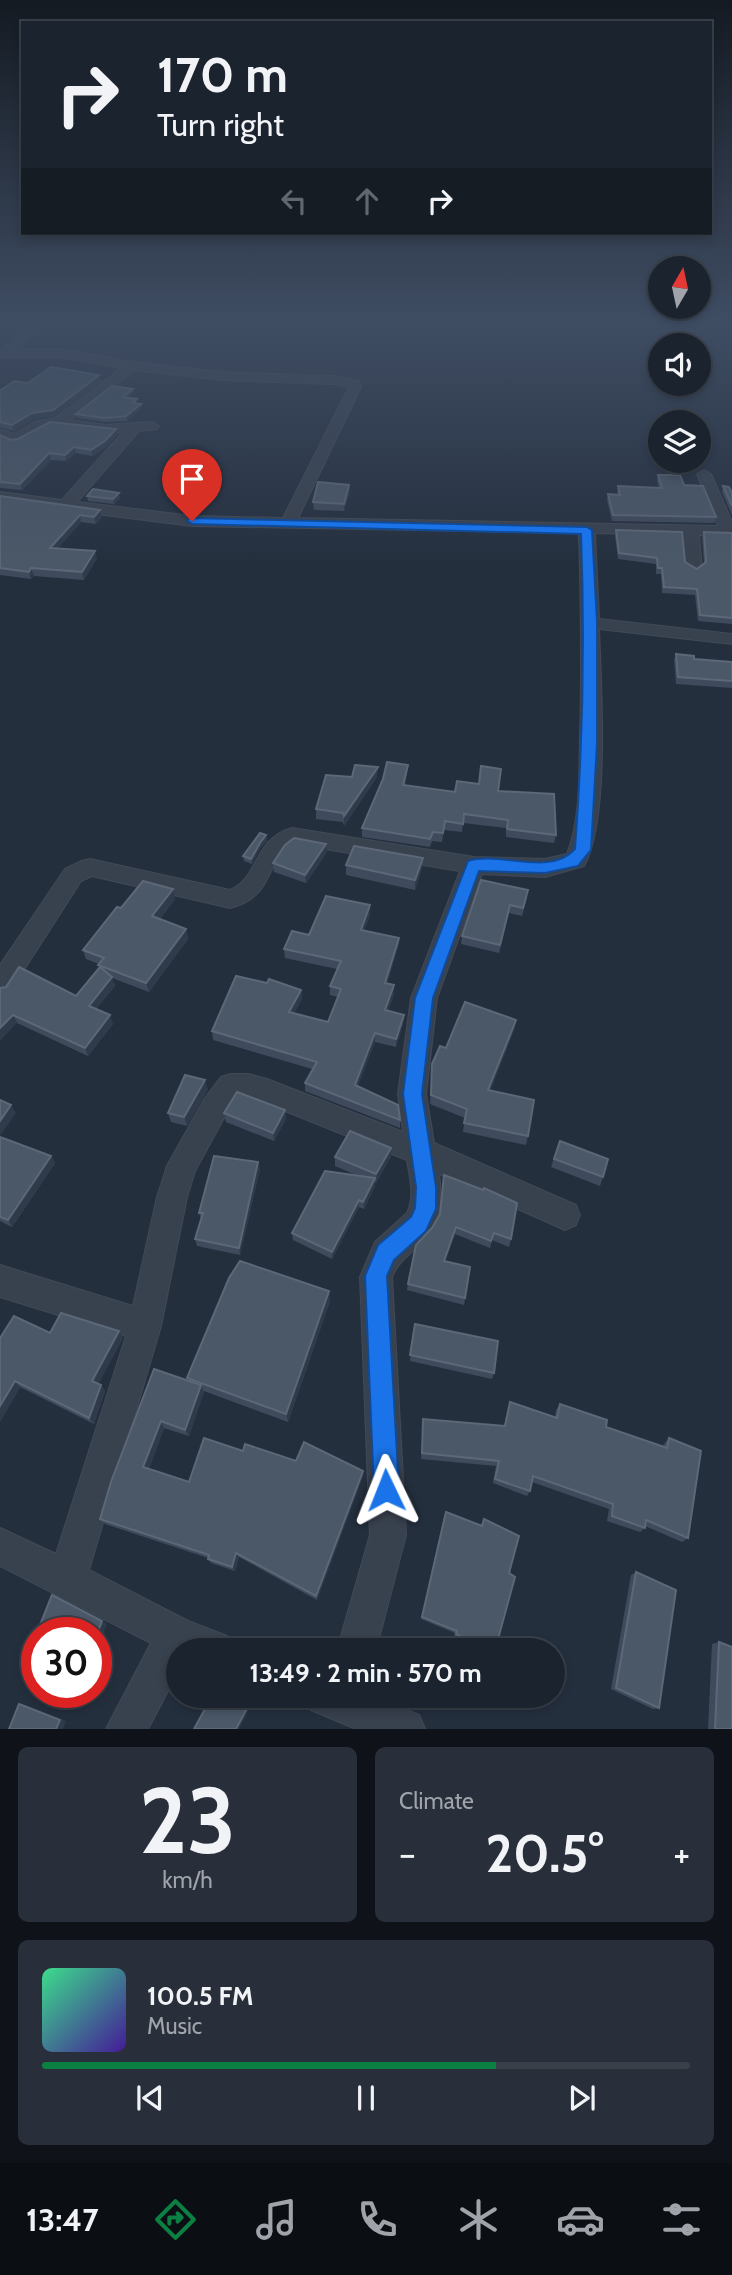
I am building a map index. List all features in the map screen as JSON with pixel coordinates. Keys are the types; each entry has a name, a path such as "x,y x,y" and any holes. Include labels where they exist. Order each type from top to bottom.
{"street":[{"path":"58,422 84,403"},
{"path":"288,523 347,403"},
{"path":"0,451 41,424 58,422 106,429 152,426"},
{"path":"67,504 136,426"},
{"path":"0,433 14,440"},
{"path":"0,497 192,521 730,531 704,474"},
{"path":"0,986 73,875 83,869 98,868 230,899 244,894 281,840 292,836 474,865 545,867 568,863 580,857 585,844 590,743 587,530"},
{"path":"691,532 694,568"},
{"path":"590,622 732,639"},
{"path":"360,1638 388,1535 376,1276 386,1253 423,1217 426,1187 412,1094 424,998 474,865"},
{"path":"66,1579 145,1326 172,1197 182,1166 215,1107 231,1086 248,1086 267,1091 419,1151 565,1214"},
{"path":"0,1281 145,1326"},
{"path":"0,1545 182,1638"},
{"path":"126,1729 177,1636"},
{"path":"360,1708 405,1729"}],"building":[{"path":"0,403 63,403 53,410 32,413 12,425 0,422"},
{"path":"91,403 141,404 126,416 105,418 76,414"},
{"path":"50,422 116,429 105,441 91,450 74,447 65,455 49,453 20,484 0,482 0,435 11,440 18,439"},
{"path":"658,475 680,475 684,485 703,486 716,517 613,515 608,494 620,495 618,486 662,488"},
{"path":"318,482 349,485 344,504 313,502"},
{"path":"723,486 729,487 732,493 732,506"},
{"path":"93,489 119,493 113,499 87,496"},
{"path":"0,496 100,510 94,517 80,515 50,548 95,551 82,572 31,568 29,572 0,568"},
{"path":"616,530 682,532 685,562 697,569 706,562 704,532 732,533 732,618 700,615 697,589 664,587 662,568 658,568 657,558 619,553"},
{"path":"676,654 694,656 694,659 732,662 732,681 678,677"},
{"path":"387,762 408,765 403,785 455,792 457,781 479,784 481,766 501,769 498,791 554,794 556,835 507,829 508,820 464,814 463,824 445,821 443,833 433,832 430,839 362,828 383,779"},
{"path":"355,765 378,767 344,816 343,813 316,809 326,775 352,777"},
{"path":"260,833 266,835 251,859 243,856"},
{"path":"294,838 326,844 305,875 273,863 285,845"},
{"path":"354,846 423,858 415,880 346,865"},
{"path":"481,880 528,890 523,908 510,905 500,945 462,936"},
{"path":"143,881 173,889 152,916 186,929 146,983 98,965 104,958 83,950 117,907 121,908"},
{"path":"326,896 370,905 361,930 399,938 385,983 394,985 385,1010 404,1015 396,1039 375,1033 355,1085 398,1105 400,1120 305,1083 317,1062 212,1031 236,976 267,983 269,979 301,990 289,1012 328,1022 341,989 330,986 341,961 284,949 292,931 309,935"},
{"path":"19,967 76,996 100,967 112,977 89,1006 110,1015 85,1048 13,1015 0,1028 0,988 6,987"},
{"path":"465,1002 516,1020 488,1090 534,1100 528,1136 464,1123 467,1109 431,1095 432,1064 440,1046 446,1048"},
{"path":"185,1075 205,1080 184,1117 168,1113"},
{"path":"237,1092 285,1110 273,1133 224,1113"},
{"path":"0,1100 11,1105 0,1121"},
{"path":"350,1131 391,1148 376,1174 335,1157"},
{"path":"0,1137 51,1156 8,1220 0,1217"},
{"path":"560,1141 608,1159 603,1177 554,1159"},
{"path":"214,1156 258,1162 239,1248 195,1239"},
{"path":"325,1171 375,1178 363,1202 359,1200 332,1252 292,1233"},
{"path":"444,1175 483,1190 484,1188 517,1203 511,1239 494,1233 491,1241 456,1227 444,1261 470,1267 465,1298 408,1284 416,1245 432,1228 440,1214"},
{"path":"240,1261 329,1291 286,1414 187,1378 229,1278"},
{"path":"61,1313 119,1331 92,1381 101,1385 89,1418 15,1381 0,1406 0,1338 14,1316 50,1333"},
{"path":"415,1324 498,1341 494,1373 410,1355"},
{"path":"154,1369 201,1385 185,1430 161,1421 143,1467 189,1482 204,1438 243,1451 245,1444 296,1461 304,1442 363,1471 316,1596 236,1553 232,1567 208,1559 209,1555 100,1519 111,1482"},
{"path":"510,1402 557,1418 560,1404 607,1420 606,1427 667,1448 669,1438 701,1451 688,1538 646,1520 645,1528 612,1516 613,1504 533,1476 530,1491 495,1479 499,1461 422,1453 423,1419 505,1426"},
{"path":"446,1512 482,1526 484,1519 519,1536 509,1573 515,1577 498,1638 464,1638 456,1634 457,1631 422,1617"},
{"path":"636,1572 676,1590 659,1708 616,1688"},
{"path":"52,1595 94,1617 43,1617"},
{"path":"719,1642 732,1647 732,1729 715,1729"},
{"path":"19,1704 21,1708 29,1708 60,1720 56,1729 9,1729"},
{"path":"205,1708 247,1708 236,1729 194,1729"}],"route":[{"path":"192,521 587,530 590,743 583,850 580,857 573,862 562,865 474,865 424,998 412,1094 426,1187 425,1209 418,1224 386,1253 376,1276 386,1490"}]}
